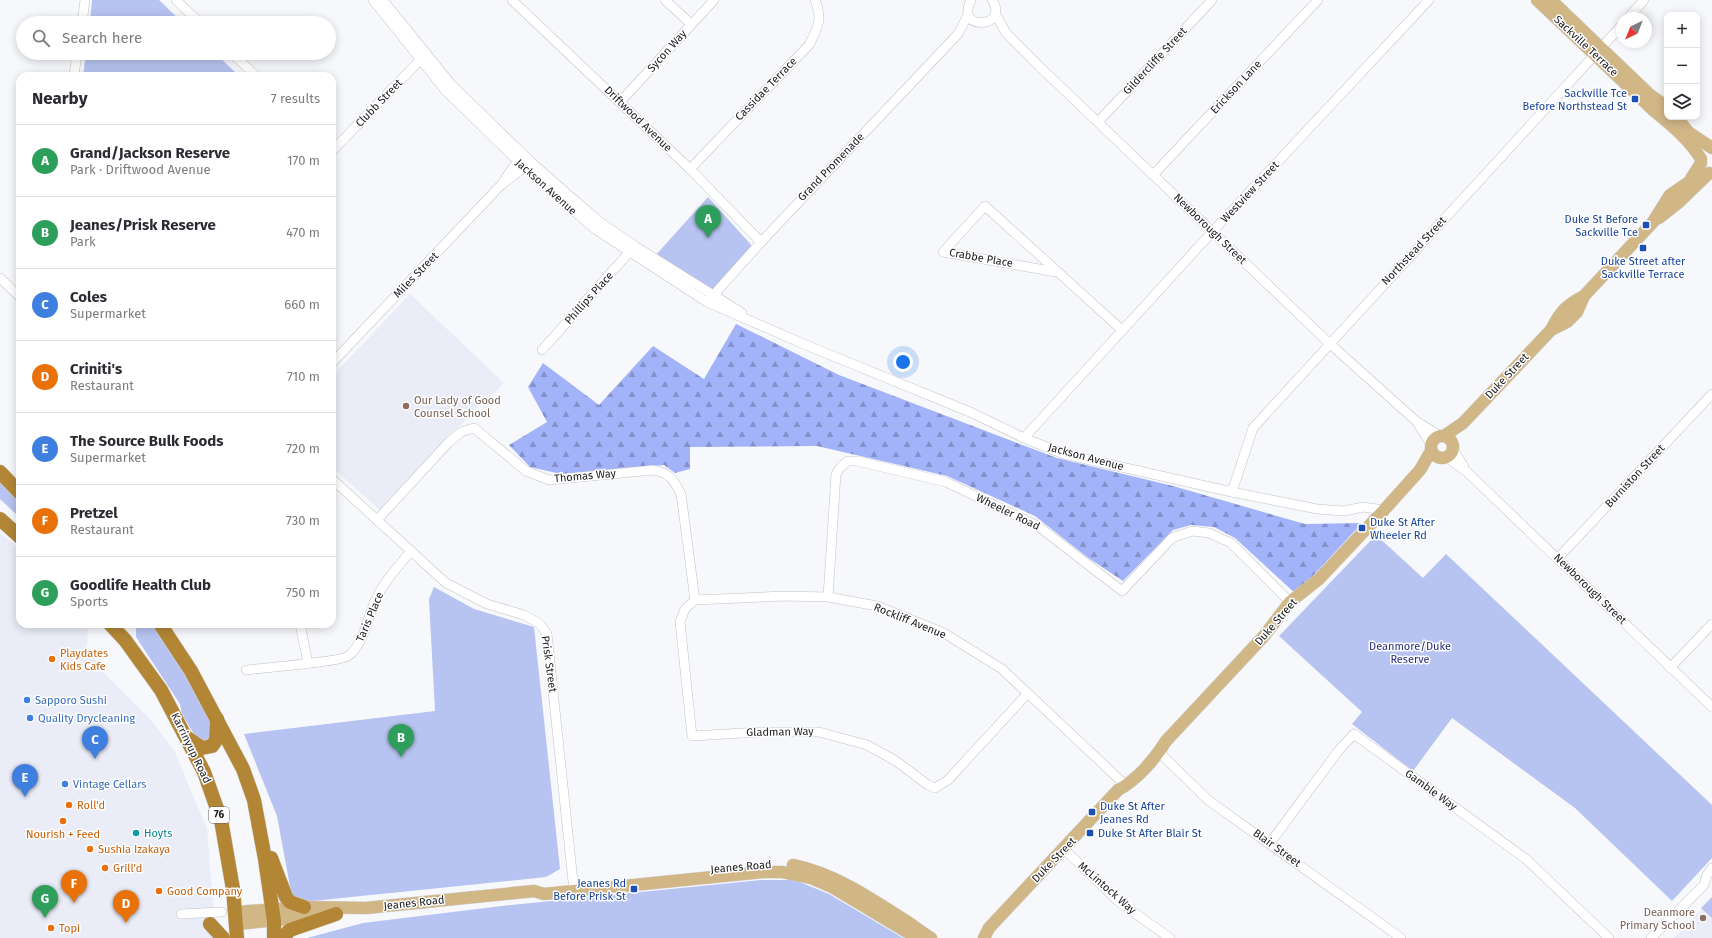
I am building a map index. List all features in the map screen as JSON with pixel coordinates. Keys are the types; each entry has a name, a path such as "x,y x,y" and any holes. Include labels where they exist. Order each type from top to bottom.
{"highway":[{"path":"0,466 16,480"},
{"path":"0,472 16,489"},
{"path":"0,519 16,531"},
{"name":"Karrinyup Road","path":"118,628 161,690 204,772 218,810 233,886 231,916 237,938"},
{"path":"163,628 192,671 243,769 254,800 264,821 269,854 286,897 290,902 304,907"},
{"path":"183,732 198,746 202,748 210,748 216,740 217,718"},
{"path":"254,800 266,859 274,915 274,938"},
{"path":"282,938 290,930 336,914"},
{"path":"210,924 223,938"}],"main road":[{"name":"Sackville Terrace","path":"1537,0 1664,105"},
{"name":"Sackville Terrace","path":"1551,0 1653,110 1685,138 1706,167"},
{"path":"1679,120 1688,132 1712,148"},
{"name":"Duke Street","path":"1120,786 1128,785 1159,752 1166,741 1264,636 1290,602 1320,579 1420,470 1442,451 1463,423 1550,330 1567,322 1577,312 1584,296 1653,222 1670,195 1689,182 1706,167 1705,152 1712,148"},
{"name":"Duke Street","path":"1442,451 1433,439 1442,436 1463,423"},
{"name":"Duke Street","path":"974,938 986,933 1064,850 1153,747 1166,741"},
{"name":"Jeanes Road","path":"231,916 336,914 366,908 534,891 544,894 573,887 756,864 794,865 813,869 835,878 931,938"},
{"name":"Jeanes Road","path":"573,887 763,872 788,873 812,878 832,887 917,938"},
{"name":"Jeanes Road","path":"274,915 304,907 366,908"}],"street":[{"path":"83,16 85,0"},
{"path":"176,0 193,16"},
{"name":"Jackson Avenue","path":"373,0 386,4 445,90 520,157 590,225 714,295 760,325"},
{"name":"Driftwood Avenue","path":"512,0 690,169 761,242"},
{"path":"666,0 691,24"},
{"name":"Sycon Way","path":"620,102 714,0"},
{"name":"Cassidae Terrace","path":"690,169 809,45 819,26 819,11 815,0"},
{"name":"Gildercliffe Street","path":"1098,122 1212,0"},
{"name":"Erickson Lane","path":"1153,174 1318,0"},
{"name":"Westview Street","path":"1024,438 1122,330 1429,0"},
{"path":"1633,12 1644,0"},
{"name":"Newborough Street","path":"968,5 972,20 1006,33 1329,343 1416,421 1442,451 1467,472 1558,558 1712,707"},
{"name":"Grand Promenade","path":"958,34 968,5"},
{"name":"Newborough Street","path":"995,5 1006,33"},
{"name":"Newborough Street","path":"980,23 992,19 995,5"},
{"name":"Grand Promenade","path":"707,302 761,242 958,34 980,23"},
{"name":"Northstead Street","path":"1232,492 1252,428 1616,32"},
{"name":"Clubb Street","path":"336,146 422,57"},
{"path":"75,72 77,60"},
{"path":"239,60 252,72"},
{"name":"Miles Street","path":"500,186 520,157"},
{"name":"Miles Street","path":"336,359 500,186 527,165"},
{"name":"Crabbe Place","path":"1056,272 943,252 985,206 1056,272 1122,330"},
{"name":"Jackson Avenue","path":"632,250 707,302 806,345 970,412 1024,438 1064,454 1232,492 1317,509 1344,511 1363,507 1384,510"},
{"name":"Phillips Place","path":"542,350 632,250"},
{"path":"0,278 16,293"},
{"name":"Burniston Street","path":"1558,558 1712,394"},
{"name":"Newborough Street","path":"1416,421 1442,436"},
{"name":"Thomas Way","path":"377,520 449,442 461,432 474,428 526,471 549,480 653,470 661,472 673,478 681,494 695,600"},
{"name":"Wheeler Road","path":"828,597 836,474 848,461 857,461 946,482 1038,526 1122,591 1172,538 1192,530 1209,533 1231,543 1290,602"},
{"name":"Prisk Street","path":"336,483 410,552 446,583 487,604 524,615 540,624 547,634 573,887"},
{"name":"Taris Place","path":"246,670 347,657 359,645 376,598 410,552"},
{"name":"Rockliff Avenue","path":"695,600 784,596 828,597 877,606 944,633 1002,669 1120,786"},
{"name":"Gladman Way","path":"695,600 685,609 680,622 692,736 760,732 819,732 867,745 896,761 928,785 935,788 948,780 1027,694"},
{"path":"1670,668 1712,624"},
{"path":"301,628 308,663"},
{"name":"Gamble Way","path":"1270,843 1338,750 1354,734 1526,859 1609,938"},
{"name":"Blair Street","path":"1159,752 1208,800 1401,938"},
{"name":"McLintock Way","path":"1064,850 1119,902 1170,938"},
{"path":"1651,938 1704,885 1707,874 1712,868"},
{"path":"181,914 231,916"}],"shaded area":[{"name":"Our Lady of Good Counsel School","path":"410,294 504,383 486,401 473,410 463,423 448,436 380,510 336,471 336,373"},
{"path":"0,533 16,547 16,628 87,628 87,647 103,672 150,719 174,750 207,829 216,938 0,938"},
{"name":"Deanmore Primary School","path":"1712,898 1712,938 1674,938"}],"green space":[{"path":"92,0 159,0 176,16 91,16"},
{"path":"85,60 222,60 235,72 84,72"},
{"path":"708,197 753,247 711,291 655,256"},
{"path":"736,324 839,375 1057,458 1173,486 1305,524 1362,523 1296,594 1235,538 1214,527 1191,525 1173,530 1123,581 1087,557 1035,516 947,476 817,446 690,447 690,469 675,473 664,465 561,474 530,467 509,445 547,422 528,387 543,363 599,405 653,346 704,379"},
{"path":"0,475 16,493 16,514 0,499"},
{"name":"Deanmore/Duke Reserve","path":"1376,535 1423,578 1446,554 1712,805 1712,858 1672,901 1575,808 1452,718 1413,771 1352,724 1362,712 1279,636"},
{"path":"434,587 474,609 534,627 560,869 546,877 293,903 277,816 244,734 435,711 429,599"},
{"path":"136,628 159,629 212,719 212,737 204,742 197,739 182,714 180,704 136,637"},
{"path":"761,880 795,880 829,894 903,938 307,938 363,923 511,905"},
{"path":"1712,897 1712,918 1701,908"}],"place":[{"name":"Sackville Tce Before Northstead St","path":"1635,99"},
{"name":"Duke St Before Sackville Tce","path":"1646,225"},
{"name":"Grand/Jackson Reserve","path":"708,238"},
{"name":"Duke Street after Sackville Terrace","path":"1643,248"},
{"name":"Our Lady of Good Counsel School","path":"406,406"},
{"name":"Duke St After Wheeler Rd","path":"1362,528"},
{"name":"Playdates Kids Cafe","path":"52,659"},
{"name":"Sapporo Sushi","path":"27,700"},
{"name":"Quality Drycleaning","path":"30,718"},
{"name":"Jeanes/Prisk Reserve","path":"401,757"},
{"name":"Coles","path":"95,759"},
{"name":"Vintage Cellars","path":"65,784"},
{"name":"The Source Bulk Foods","path":"25,797"},
{"name":"Roll'd","path":"69,805"},
{"name":"Duke St After Jeanes Rd","path":"1092,812"},
{"name":"Nourish + Feed","path":"63,821"},
{"name":"Hoyts","path":"136,833"},
{"name":"Duke St After Blair St","path":"1090,833"},
{"name":"Sushia Izakaya","path":"90,849"},
{"name":"Grill'd","path":"105,868"},
{"name":"Jeanes Rd Before Prisk St","path":"634,889"},
{"name":"Good Company","path":"159,891"},
{"name":"Pretzel","path":"74,903"},
{"name":"Goodlife Health Club","path":"45,918"},
{"name":"Deanmore Primary School","path":"1703,918"},
{"name":"Criniti's","path":"126,923"},
{"name":"Topi","path":"51,928"}]}
